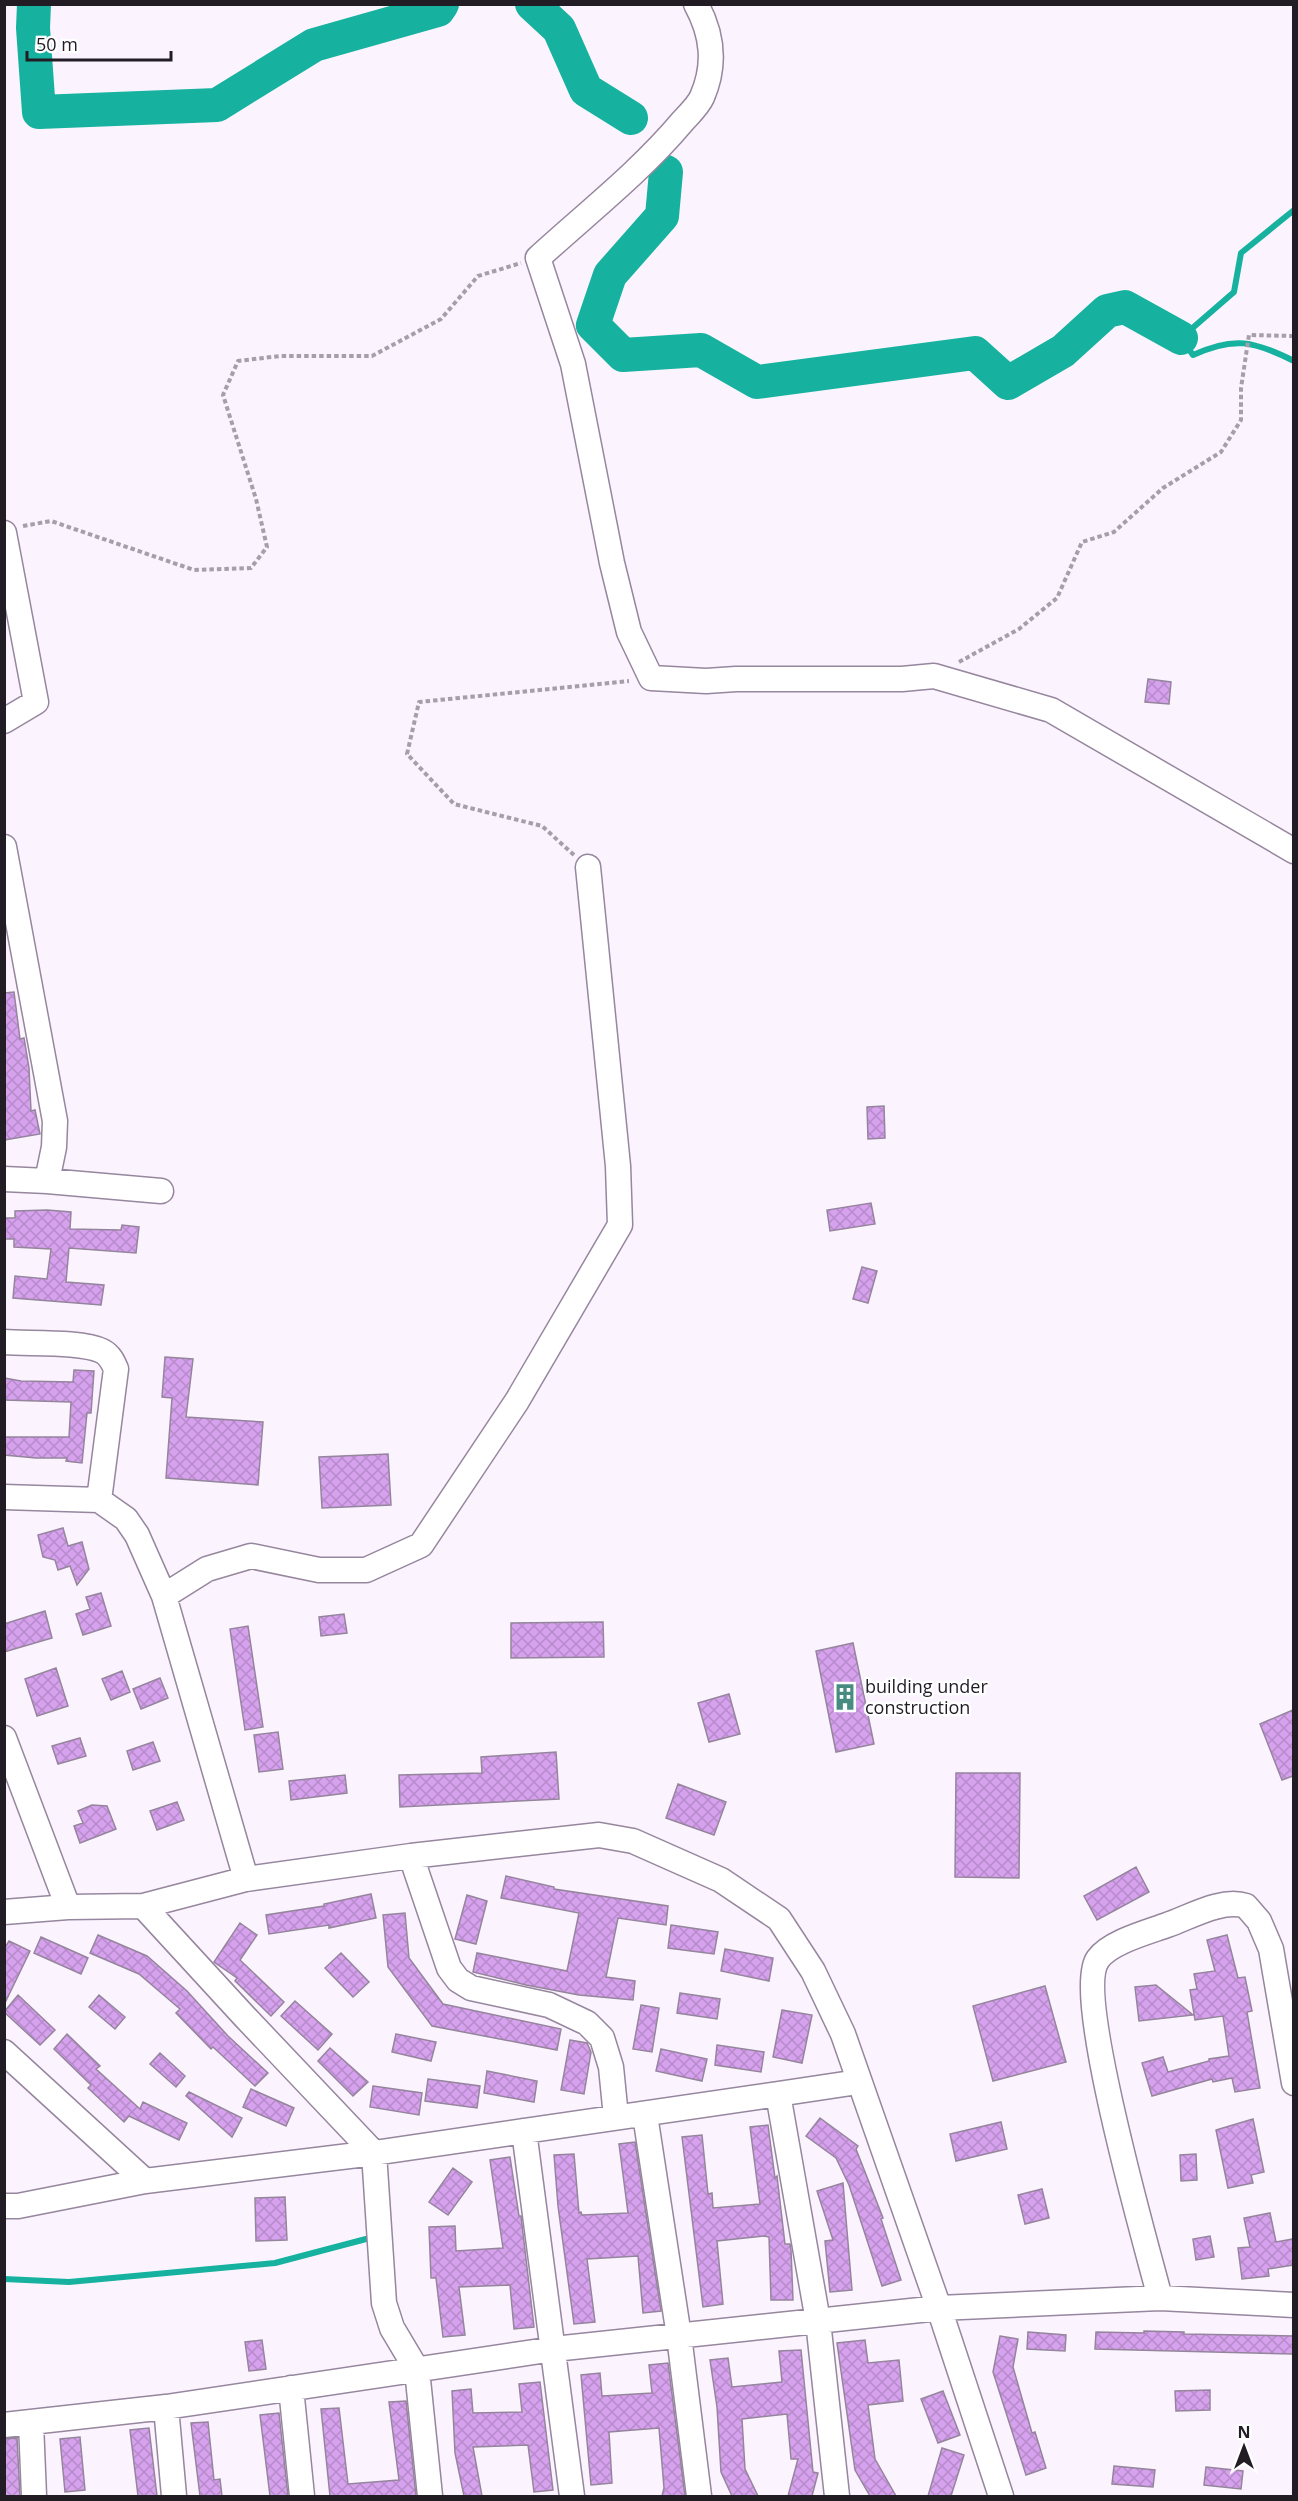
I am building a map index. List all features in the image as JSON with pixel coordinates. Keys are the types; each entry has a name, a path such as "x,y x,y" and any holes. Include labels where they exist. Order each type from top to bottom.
{"street":[{"path":"696,4 705,21 712,51 709,76 701,100 664,144 538,258 573,364 612,563 628,632 651,678 706,681 902,679 934,676 1051,711 1293,851"},
{"path":"4,721 36,702 10,530"},
{"path":"4,847 55,1121 54,1147 47,1181"},
{"path":"164,1596 207,1569 251,1556 319,1570 366,1569 421,1545 517,1401 620,1226 618,1166 588,867"},
{"path":"4,1179 161,1191"},
{"path":"4,1342 79,1346 102,1351 111,1358 116,1369 99,1500"},
{"path":"4,1497 99,1500 126,1519 137,1535 164,1596 246,1879"},
{"path":"4,1738 68,1907"},
{"path":"4,1912 68,1907 143,1906 246,1879 411,1856 599,1835 633,1841 721,1880 779,1919 813,1971 843,2034 939,2308 1001,2496"},
{"path":"411,1856 449,1968 458,1980 471,1988 549,2005 587,2023 602,2038 611,2067 616,2117"},
{"path":"1160,2298 1103,2075 1095,2021 1094,1969 1098,1958 1130,1939 1203,1912 1232,1904 1246,1906 1259,1921 1271,1948 1293,2083"},
{"path":"143,1906 374,2153 384,2303 392,2328 417,2370 430,2496"},
{"path":"4,2052 145,2181"},
{"path":"4,2206 18,2206 145,2181 374,2153 858,2082"},
{"path":"778,2094 818,2321 837,2496"},
{"path":"645,2115 679,2336 699,2496"},
{"path":"524,2131 572,2496"},
{"path":"4,2425 166,2407 554,2349 939,2308 1160,2298 1293,2305"},
{"path":"291,2388 302,2496"},
{"path":"166,2407 174,2496"},
{"path":"31,2423 34,2496"}],"path":[{"path":"10,530 51,521 194,570 251,568 267,547 256,500 223,395 238,361 280,356 372,356 441,319 478,276 538,258"},
{"path":"934,676 1018,629 1057,598 1082,542 1114,532 1163,488 1221,452 1241,420 1241,388 1249,335 1293,336"},
{"path":"588,867 542,826 454,804 407,754 419,702 651,678"}],"building":[{"path":"1148,679 1171,682 1169,704 1145,702"},
{"path":"14,992 20,1039 24,1038 29,1068 31,1111 35,1110 40,1134 4,1140 4,993"},
{"path":"884,1106 885,1138 868,1139 867,1107"},
{"path":"871,1203 875,1224 830,1231 827,1210"},
{"path":"15,1211 71,1212 70,1229 121,1230 122,1225 139,1227 136,1253 69,1248 66,1282 104,1285 101,1305 13,1298 15,1276 47,1279 51,1249 14,1247 14,1239 4,1239 4,1218 15,1218"},
{"path":"862,1267 877,1271 868,1303 853,1299"},
{"path":"165,1357 193,1359 186,1417 263,1422 258,1485 166,1478 172,1398 162,1397"},
{"path":"74,1370 94,1371 91,1413 87,1413 82,1463 66,1461 67,1458 4,1455 4,1437 69,1437 71,1402 4,1400 4,1378 21,1381 73,1382"},
{"path":"388,1454 391,1505 322,1508 319,1457"},
{"path":"63,1528 68,1546 82,1542 89,1569 77,1585 70,1566 58,1570 55,1560 43,1557 38,1535"},
{"path":"101,1593 111,1626 83,1635 76,1614 90,1609 86,1597"},
{"path":"45,1611 52,1638 4,1652 4,1624"},
{"path":"344,1614 347,1633 321,1636 319,1617"},
{"path":"603,1622 604,1657 511,1658 511,1623"},
{"path":"248,1626 263,1727 245,1730 230,1629"},
{"name":"building under construction","path":"853,1643 874,1744 836,1752 816,1651"},
{"path":"56,1668 68,1706 37,1716 25,1679"},
{"path":"122,1671 130,1692 111,1700 102,1679"},
{"path":"160,1678 168,1698 141,1709 133,1689"},
{"path":"729,1694 740,1734 709,1742 698,1703"},
{"path":"1293,1710 1293,1776 1282,1780 1260,1724"},
{"path":"278,1732 283,1769 259,1772 254,1735"},
{"path":"80,1738 86,1756 58,1764 52,1746"},
{"path":"153,1742 160,1761 133,1770 127,1751"},
{"path":"556,1752 559,1799 400,1807 399,1775 482,1773 481,1757"},
{"path":"956,1773 1020,1773 1019,1878 955,1877"},
{"path":"345,1775 347,1793 291,1800 289,1781"},
{"path":"678,1784 726,1802 714,1835 666,1818"},
{"path":"177,1802 184,1820 157,1830 150,1811"},
{"path":"92,1805 107,1806 116,1829 80,1843 74,1826 83,1823 78,1811"},
{"path":"1136,1867 1149,1892 1097,1920 1084,1896"},
{"path":"506,1876 554,1887 554,1889 668,1906 666,1925 618,1918 606,1977 635,1981 633,2000 579,1995 473,1972 477,1953 567,1971 579,1913 501,1898"},
{"path":"371,1894 376,1918 329,1928 329,1925 269,1934 266,1915 324,1906 324,1904"},
{"path":"467,1895 487,1901 476,1944 455,1939"},
{"path":"405,1913 409,1958 443,2004 561,2029 557,2050 432,2026 388,1967 383,1915"},
{"path":"240,1923 257,1935 240,1960 284,2002 271,2016 235,1981 237,1978 214,1962"},
{"path":"671,1925 718,1932 714,1954 668,1948"},
{"path":"98,1935 147,1956 187,1991 228,2036 268,2073 255,2086 213,2047 211,2049 176,2013 180,2009 139,1974 90,1953"},
{"path":"1227,1935 1238,1978 1245,1977 1252,2011 1247,2012 1260,2088 1235,2092 1232,2078 1213,2082 1212,2079 1152,2096 1142,2063 1163,2057 1168,2072 1209,2061 1209,2059 1229,2056 1223,2016 1195,2020 1190,1990 1197,1989 1194,1974 1215,1971 1207,1940"},
{"path":"41,1937 88,1958 81,1974 34,1953"},
{"path":"9,1941 30,1951 4,2005 4,1949"},
{"path":"725,1949 773,1958 769,1981 721,1971"},
{"path":"341,1953 369,1982 353,1997 325,1968"},
{"path":"1156,1985 1193,2015 1139,2021 1135,1987"},
{"path":"1045,1986 1066,2062 993,2081 973,2006"},
{"path":"680,1993 720,1999 717,2019 677,2013"},
{"path":"18,1995 55,2030 40,2045 4,2012"},
{"path":"99,1995 125,2017 115,2029 89,2007"},
{"path":"295,2001 332,2034 318,2050 281,2016"},
{"path":"641,2005 659,2008 652,2052 633,2049"},
{"path":"782,2010 812,2015 802,2063 773,2057"},
{"path":"67,2034 100,2066 96,2069 140,2109 143,2102 187,2123 179,2140 129,2116 124,2122 88,2088 91,2085 54,2049"},
{"path":"396,2034 436,2042 431,2061 392,2052"},
{"path":"570,2040 587,2043 591,2052 584,2094 561,2090"},
{"path":"717,2045 764,2052 761,2072 715,2065"},
{"path":"330,2048 368,2082 353,2096 318,2061"},
{"path":"661,2049 707,2059 702,2081 656,2071"},
{"path":"160,2053 185,2076 176,2087 150,2064"},
{"path":"487,2071 537,2081 534,2102 484,2093"},
{"path":"428,2079 480,2086 477,2108 425,2101"},
{"path":"373,2086 422,2093 419,2115 370,2107"},
{"path":"251,2089 294,2108 286,2126 243,2107"},
{"path":"189,2092 242,2118 232,2137 186,2096"},
{"path":"820,2118 858,2146 856,2149 883,2218 881,2219 901,2280 882,2286 849,2185 836,2158 806,2136"},
{"path":"1253,2119 1264,2172 1251,2175 1253,2183 1228,2188 1216,2130"},
{"path":"1001,2122 1007,2149 956,2161 950,2134"},
{"path":"768,2125 785,2244 790,2244 791,2250 793,2300 771,2300 769,2237 764,2236 717,2241 723,2304 703,2307 682,2137 702,2135 708,2194 712,2193 713,2208 760,2204 750,2127"},
{"path":"635,2142 661,2311 643,2313 638,2256 587,2259 595,2322 574,2324 558,2206 554,2155 574,2154 579,2213 581,2212 582,2215 628,2213 619,2144"},
{"path":"1196,2154 1197,2180 1181,2181 1180,2155"},
{"path":"510,2157 519,2216 521,2216 534,2327 514,2329 510,2285 459,2287 465,2335 443,2337 436,2278 431,2278 429,2227 455,2226 456,2251 503,2248 490,2160"},
{"path":"453,2168 472,2182 448,2215 429,2202"},
{"path":"843,2183 852,2290 830,2292 825,2241 833,2240 817,2191"},
{"path":"1042,2189 1049,2218 1025,2224 1018,2195"},
{"path":"285,2197 287,2240 256,2241 255,2198"},
{"path":"1270,2213 1276,2242 1293,2239 1293,2265 1268,2269 1269,2276 1242,2279 1238,2248 1250,2247 1244,2218"},
{"path":"1210,2236 1214,2257 1196,2260 1193,2239"},
{"path":"1144,2331 1293,2336 1293,2354 1095,2349 1096,2332 1144,2333"},
{"path":"1028,2332 1066,2335 1065,2351 1027,2349"},
{"path":"1000,2336 1018,2339 1013,2367 1032,2433 1035,2432 1046,2468 1026,2475 993,2372"},
{"path":"262,2340 266,2369 249,2371 245,2342"},
{"path":"865,2340 868,2363 899,2360 903,2401 868,2405 875,2459 896,2496 870,2496 855,2470 837,2343"},
{"path":"801,2350 813,2472 818,2473 812,2496 788,2496 798,2459 791,2459 787,2414 742,2419 745,2469 758,2496 732,2496 721,2472 717,2407 710,2360 728,2358 732,2387 782,2382 779,2351"},
{"path":"668,2363 685,2496 662,2496 664,2488 659,2428 609,2432 612,2483 591,2485 581,2375 600,2373 602,2396 652,2393 649,2365"},
{"path":"540,2382 553,2490 534,2492 528,2445 473,2447 482,2496 464,2496 455,2453 452,2391 471,2389 473,2413 522,2412 519,2384"},
{"path":"1210,2390 1210,2410 1176,2411 1175,2391"},
{"path":"943,2391 960,2435 938,2443 921,2399"},
{"path":"406,2401 416,2496 330,2496 321,2409 339,2408 348,2484 399,2480 389,2402"},
{"path":"279,2413 288,2496 270,2496 260,2415"},
{"path":"208,2422 214,2480 220,2479 222,2496 200,2496 191,2423"},
{"path":"149,2428 157,2496 138,2496 130,2430"},
{"path":"80,2437 85,2490 65,2492 60,2439"},
{"path":"17,2438 20,2496 4,2496 4,2439"},
{"path":"942,2448 964,2455 951,2496 928,2496"},
{"path":"1114,2466 1155,2470 1153,2487 1112,2484"},
{"path":"1206,2467 1243,2471 1241,2489 1204,2485"}],"waterway":[{"path":"34,4 33,28 39,112 217,105 314,45 438,10 442,4"},
{"path":"532,4 559,29 586,90 631,118"},
{"path":"666,172 662,216 610,275 593,325 623,355 701,350 757,382 975,353 1008,383 1063,351 1107,311 1125,307 1181,338"},
{"path":"1294,210 1241,253 1234,292 1181,338 1193,355 1220,345 1244,343 1267,349 1294,361"},
{"path":"4,2279 69,2282 275,2263 366,2239"}],"place":[{"name":"building under construction","path":"845,1697"}]}
